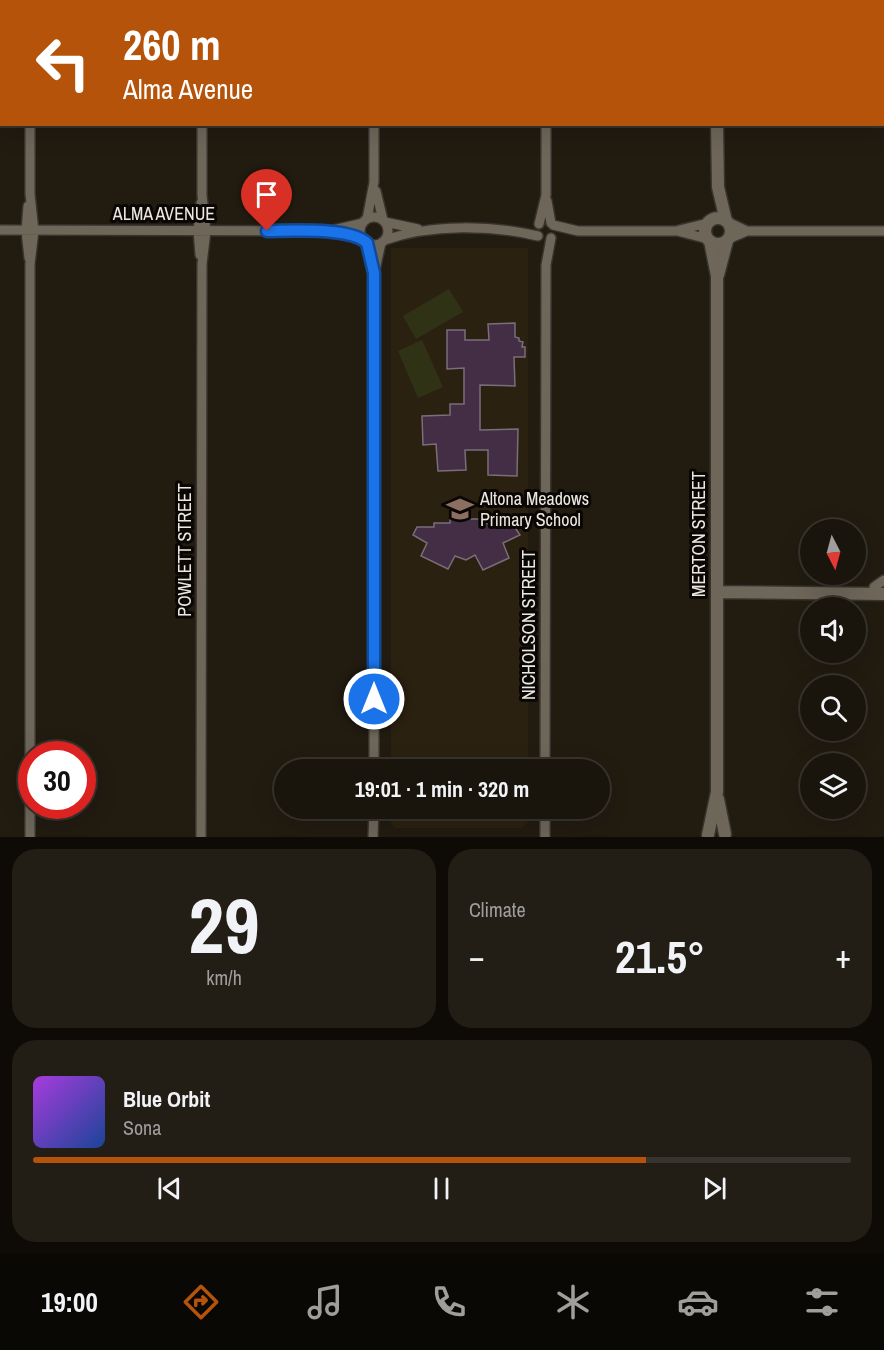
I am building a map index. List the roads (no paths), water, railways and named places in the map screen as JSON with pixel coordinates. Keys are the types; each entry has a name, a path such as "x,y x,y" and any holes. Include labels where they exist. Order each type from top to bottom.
{"street":[{"path":"30,126 30,837"},
{"name":"POWLETT STREET","path":"201,837 202,126"},
{"path":"374,126 374,183 365,221 360,231 374,273 374,759"},
{"path":"546,126 546,195 555,230 552,238"},
{"path":"717,126 718,187 731,231 728,240"},
{"path":"374,183 388,229 374,273"},
{"path":"709,240 705,231 710,222 718,187"},
{"path":"539,237 536,231 546,195"},
{"path":"365,221 375,217 424,231"},
{"path":"513,231 546,221 578,231 677,231 719,218 747,231 884,231"},
{"name":"ALMA AVENUE","path":"0,231 328,231 365,221"},
{"path":"365,241 374,245 424,231 488,229 513,231 546,240 578,231"},
{"name":"ALMA AVENUE","path":"328,231 365,241"},
{"path":"677,231 720,244 747,231"},
{"name":"NICHOLSON STREET","path":"539,237 546,265"},
{"name":"NICHOLSON STREET","path":"545,759 546,265 552,238"},
{"name":"MERTON STREET","path":"709,240 717,276 717,792 728,836"},
{"name":"MERTON STREET","path":"717,276 728,240"},
{"path":"717,592 882,587"},
{"name":"MERTON STREET","path":"706,836 717,792"},
{"path":"374,819 374,837"},
{"path":"545,819 545,837"},
{"path":"706,836 715,832 728,836"}],"place":[{"name":"Altona Meadows Primary School","path":"460,509"}]}
